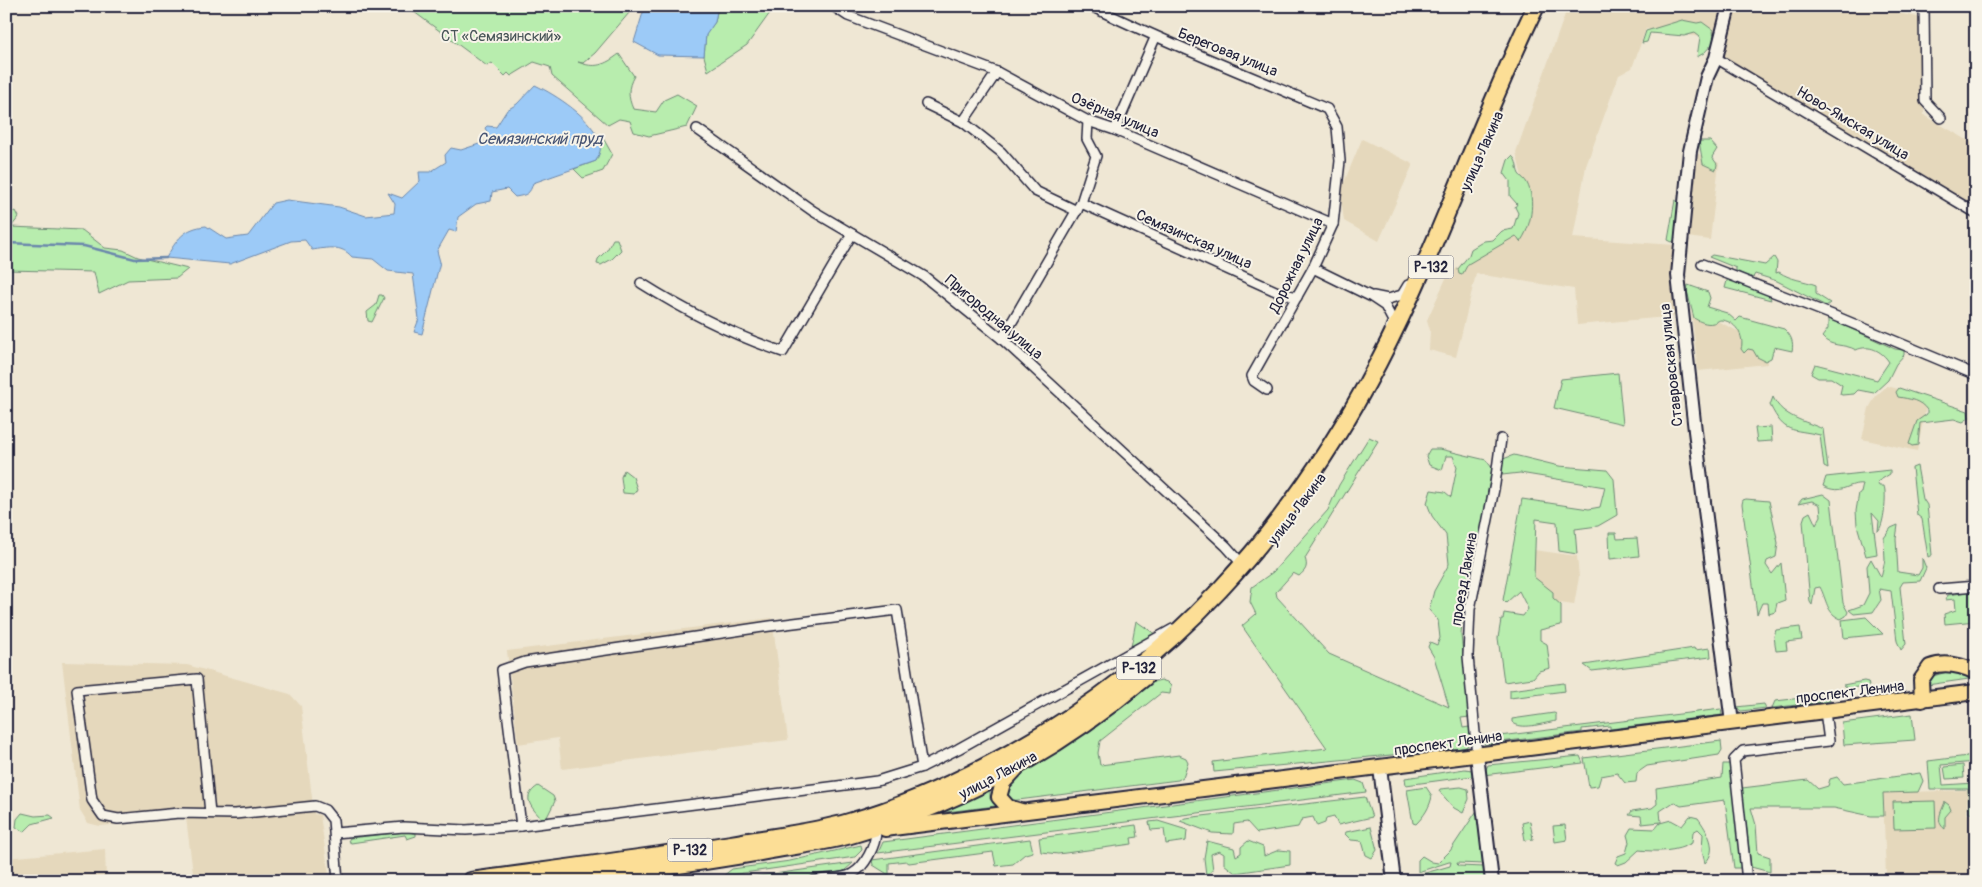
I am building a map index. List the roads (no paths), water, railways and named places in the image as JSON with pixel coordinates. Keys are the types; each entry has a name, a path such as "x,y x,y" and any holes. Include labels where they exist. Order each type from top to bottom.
{"highway":[{"name":"улица Лакина","path":"849,829 959,780 1025,745 1096,701 1170,641 1244,565 1315,472 1380,359 1536,6"},
{"name":"улица Лакина","path":"849,829 926,819 967,793 1018,767 1114,703 1169,656 1224,602 1312,493 1373,393 1408,320 1546,6"},
{"name":"Р-132","path":"471,881 849,829"},
{"name":"Р-132","path":"570,881 711,861 849,829"}],"main road":[{"path":"1922,700 1921,680 1930,668 1956,664 1976,672"},
{"name":"проспект Ленина","path":"926,819 1026,811 1976,692"},
{"path":"1018,767 1002,783 1000,797 1008,808 1026,811"},
{"path":"926,819 920,803 930,792"},
{"path":"880,826 930,792"}],"street":[{"name":"Озёрная улица","path":"833,6 848,16 997,72 1088,121 1115,130 1333,224"},
{"name":"Береговая улица","path":"1092,6 1155,38 1205,56 1327,109"},
{"name":"Ставровская улица","path":"1729,6 1716,58 1707,77 1690,151 1678,275 1694,431 1732,723"},
{"path":"1924,6 1925,101 1941,118"},
{"path":"1115,130 1155,38"},
{"name":"Ново-Ямская улица","path":"1716,58 1976,213"},
{"path":"963,122 997,72"},
{"name":"Семязинская улица","path":"926,104 963,122 1001,152 1035,191 1079,207 1280,293 1297,297"},
{"name":"Дорожная улица","path":"1267,390 1254,382 1252,376 1313,268 1333,224 1340,160 1337,127 1327,109"},
{"path":"1002,339 1079,207 1096,156 1087,139 1088,121"},
{"name":"Пригородная улица","path":"697,129 813,210 925,277 1002,339 1226,546 1244,565"},
{"path":"641,282 686,311 728,332 783,352 852,234"},
{"path":"1370,296 1388,299 1402,295 1426,258"},
{"path":"1702,264 1830,314 1976,375"},
{"path":"1313,268 1370,296 1385,306 1393,321 1380,359"},
{"name":"проезд Лакина","path":"1477,755 1468,656 1470,609 1495,484 1501,439"},
{"path":"1939,589 1976,586"},
{"path":"335,833 404,827 474,830 521,826 857,784 888,778 922,767 978,739 1173,629 1213,598"},
{"path":"521,826 502,670 525,662 544,659 898,610 922,767"},
{"path":"210,813 197,679 77,690 92,800 103,816 118,820 179,813 236,814 315,806 325,810 333,820 338,881"},
{"path":"1747,881 1734,760 1743,751 1829,741 1825,712"},
{"path":"1477,755 1492,881"},
{"path":"1380,768 1394,881"},
{"path":"814,881 852,874 866,858 880,826"}],"water":[{"path":"645,6 718,6 715,22 706,35 704,56 658,55 634,42"},
{"name":"Семязинский пруд","path":"535,85 563,101 589,124 601,144 597,159 596,161 533,183 531,190 522,196 515,197 507,189 492,192 491,201 476,204 458,217 456,232 449,230 437,251 440,262 422,334 414,332 419,319 413,274 388,271 373,259 352,257 343,250 328,248 312,250 305,240 291,241 230,264 166,258 182,236 198,227 206,226 226,239 248,236 273,203 287,200 339,207 366,216 394,213 395,204 388,193 402,198 420,181 419,172 430,172 446,162 445,155 451,148 461,150 491,140 485,128 487,126 496,127 507,110 517,104"}],"waterway":[{"path":"6,243 84,246 135,259 166,258"}],"park label":[{"name":"СТ «Семязинский»","path":"501,36"}]}
